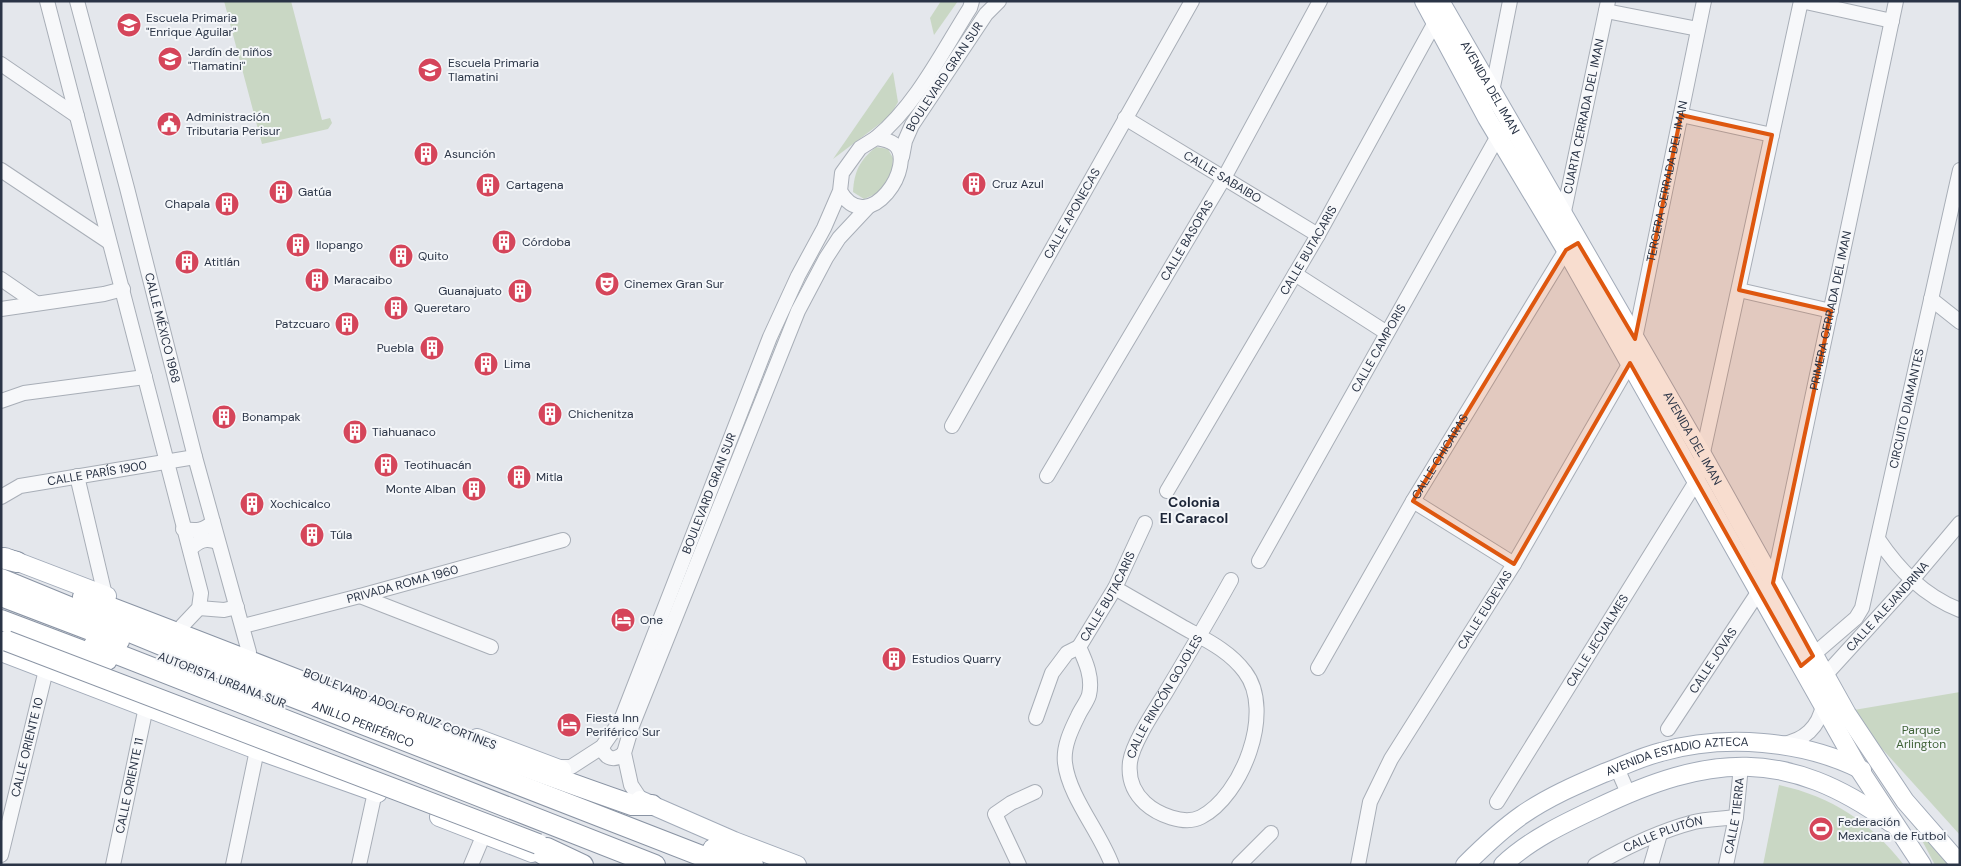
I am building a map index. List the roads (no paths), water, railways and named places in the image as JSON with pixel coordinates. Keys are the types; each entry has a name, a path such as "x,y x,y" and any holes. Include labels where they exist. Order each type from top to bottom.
{"highway":[{"path":"5,561 453,741 491,749 574,789 753,865"},
{"name":"ANILLO PERIFÉRICO","path":"1,579 204,662 725,865"},
{"name":"AUTOPISTA URBANA SUR","path":"1,596 694,865"},
{"name":"AUTOPISTA URBANA SUR","path":"1,608 655,865"},
{"path":"1,620 326,742 633,865"},
{"path":"1,639 538,844 583,865"},
{"path":"453,741 473,755 574,789 632,805 647,802"},
{"path":"326,742 421,795 526,843 560,864"}],"main road":[{"name":"AVENIDA DEL IMAN","path":"1424,1 1440,10 1492,93 1505,131 1572,247 1630,363 1697,480 1766,587"},
{"name":"AVENIDA DEL IMAN","path":"1440,10 1488,118 1505,131"},
{"name":"AVENIDA DEL IMAN","path":"1572,247 1635,339 1703,456 1766,587 1819,682 1847,714 1905,801 1960,864"},
{"name":"BOULEVARD ADOLFO RUIZ CORTINES","path":"5,561 105,595 491,749 554,767 647,802 734,841 797,865"},
{"path":"1,652 257,750 376,792 560,864"},
{"name":"AVENIDA DEL IMAN","path":"1819,682 1823,705 1859,769 1922,865"},
{"name":"AVENIDA ESTADIO AZTECA","path":"1465,865 1522,815 1572,786 1661,752 1699,744 1736,742 1777,745 1824,756 1859,769 1885,784 1905,801"},
{"name":"AVENIDA ESTADIO AZTECA","path":"1503,865 1557,827 1628,793 1664,780 1724,766 1773,768 1815,781 1867,807 1901,831"}],"street":[{"path":"47,1 201,593 199,608 182,626"},
{"name":"CALLE MÉXICO 1968","path":"77,1 127,188 195,457 249,652"},
{"name":"BOULEVARD GRAN SUR","path":"876,138 894,122 918,90 970,8 972,1"},
{"name":"BOULEVARD GRAN SUR","path":"902,157 905,141 912,125 986,14 999,1"},
{"name":"CALLE APONECAS","path":"952,426 1192,1"},
{"name":"CALLE BASOPAS","path":"1047,476 1224,178 1320,1"},
{"path":"1488,118 1510,1"},
{"name":"TERCERA CERRADA DEL IMAN","path":"1630,363 1704,1"},
{"path":"1801,1 1892,21"},
{"name":"CALLE JECUALMES","path":"1497,802 1697,480 1801,1"},
{"name":"PRIMERA CERRADA DEL IMAN","path":"1766,587 1831,311 1896,1"},
{"path":"1607,6 1698,29"},
{"name":"CUARTA CERRADA DEL IMAN","path":"1557,220 1607,6"},
{"name":"CALLE BUTACARIS","path":"1167,490 1318,235 1440,10"},
{"path":"1,64 77,116"},
{"path":"1681,115 1772,135"},
{"name":"CALLE SABAIBO","path":"1125,118 1318,235"},
{"name":"CALLE CAMPORIS","path":"1258,561 1387,333 1505,131"},
{"path":"876,138 893,142 902,157 898,174 891,187 881,200 868,208 856,207 849,203 840,191 842,173 850,159 860,148 876,138"},
{"path":"1,170 109,242"},
{"name":"CIRCUITO DIAMANTES","path":"1878,539 1931,299 1956,202 1960,170"},
{"name":"BOULEVARD GRAN SUR","path":"554,767 571,767 602,747 621,720 770,336 798,276 824,228 840,191"},
{"name":"BOULEVARD GRAN SUR","path":"647,802 630,785 624,753 632,726 784,344 810,288 841,236 868,208"},
{"name":"CALLE CHICARAS","path":"1318,668 1414,501 1572,247"},
{"path":"1295,274 1387,333"},
{"path":"1,279 36,303"},
{"path":"1,309 104,294 123,289"},
{"path":"1739,290 1831,311"},
{"path":"1931,299 1960,322"},
{"name":"CALLE EUDEVAS","path":"1358,865 1370,802 1391,759 1514,564 1630,363"},
{"path":"1,400 24,393 145,376"},
{"name":"CALLE PARÍS 1900","path":"1,497 20,486 195,457"},
{"path":"76,476 105,595"},
{"path":"721,482 724,496 712,502 710,490 721,482"},
{"path":"1414,501 1514,564"},
{"path":"183,529 206,529 214,522"},
{"name":"CALLE BUTACARIS","path":"1112,865 1070,784 1064,763 1066,743 1088,697 1090,682 1086,663 1079,647 1115,588 1145,522"},
{"name":"CALLE ALEJANDRINA","path":"1819,682 1912,580 1960,523"},
{"path":"190,549 200,541 208,538 218,542"},
{"path":"1878,539 1895,564 1912,580 1929,594 1960,610"},
{"name":"CALLE ALEJANDRINA","path":"1807,661 1856,618 1862,608 1878,539"},
{"name":"PRIVADA ROMA 1960","path":"243,626 562,540"},
{"path":"1200,636 1231,580"},
{"name":"CALLE JOVAS","path":"1668,729 1766,587"},
{"name":"CALLE RINCÓN GOJOLES","path":"1115,588 1200,636 1219,647 1236,661 1246,673 1253,687 1256,698 1256,719 1253,739 1246,763 1237,781 1210,811 1199,818 1186,820 1168,816 1150,808 1136,795 1130,779 1130,761 1154,712 1200,636"},
{"path":"360,596 491,647"},
{"path":"199,608 224,610 237,607"},
{"path":"1856,618 1868,629"},
{"path":"1036,718 1052,673 1067,653 1079,647"},
{"name":"CALLE ORIENTE 10","path":"1,854 46,670"},
{"path":"1777,745 1792,743 1806,735 1817,724 1823,705"},
{"name":"CALLE ORIENTE 11","path":"113,865 146,707"},
{"path":"602,747 604,754 611,758 618,758 624,753"},
{"path":"233,865 257,750"},
{"name":"CALLE TIERRA","path":"1726,865 1736,817 1741,766"},
{"path":"1617,768 1628,793"},
{"path":"359,865 376,792"},
{"path":"1019,865 994,814 1011,803 1035,792"},
{"name":"CALLE PLUTÓN","path":"1595,865 1614,854 1660,834 1696,822 1736,817"},
{"path":"1239,865 1271,833"},
{"path":"471,865 484,834"},
{"path":"1652,865 1660,834"}],"place":[{"name":"Escuela Primaria \"Enrique Aguilar\"","path":"129,25"},
{"name":"Jardín de niños \"Tlamatini\"","path":"170,59"},
{"name":"Escuela Primaria Tlamatini","path":"430,70"},
{"name":"Administración Tributaria Perisur","path":"169,124"},
{"name":"Asunción","path":"426,154"},
{"name":"Cruz Azul","path":"974,184"},
{"name":"Cartagena","path":"488,185"},
{"name":"Gatúa","path":"281,192"},
{"name":"Chapala","path":"227,204"},
{"name":"Córdoba","path":"504,242"},
{"name":"Ilopango","path":"298,245"},
{"name":"Quito","path":"401,256"},
{"name":"Atitlán","path":"187,262"},
{"name":"Maracaibo","path":"317,280"},
{"name":"Cinemex Gran Sur","path":"607,284"},
{"name":"Guanajuato","path":"520,291"},
{"name":"Queretaro","path":"396,308"},
{"name":"Patzcuaro","path":"347,324"},
{"name":"Puebla","path":"432,348"},
{"name":"Lima","path":"486,364"},
{"name":"Chichenitza","path":"550,414"},
{"name":"Bonampak","path":"224,417"},
{"name":"Tiahuanaco","path":"355,432"},
{"name":"Teotihuacán","path":"386,465"},
{"name":"Mitla","path":"519,477"},
{"name":"Monte Alban","path":"474,489"},
{"name":"Xochicalco","path":"252,504"},
{"name":"Túla","path":"312,535"},
{"name":"One","path":"623,620"},
{"name":"Estudios Quarry","path":"894,659"},
{"name":"Fiesta Inn Periférico Sur","path":"569,725"},
{"name":"Federación Mexicana de Futbol","path":"1821,829"}],"district":[{"name":"Colonia El Caracol","path":"1194,510"}],"park label":[{"name":"Parque Arlington","path":"1921,737"}]}
